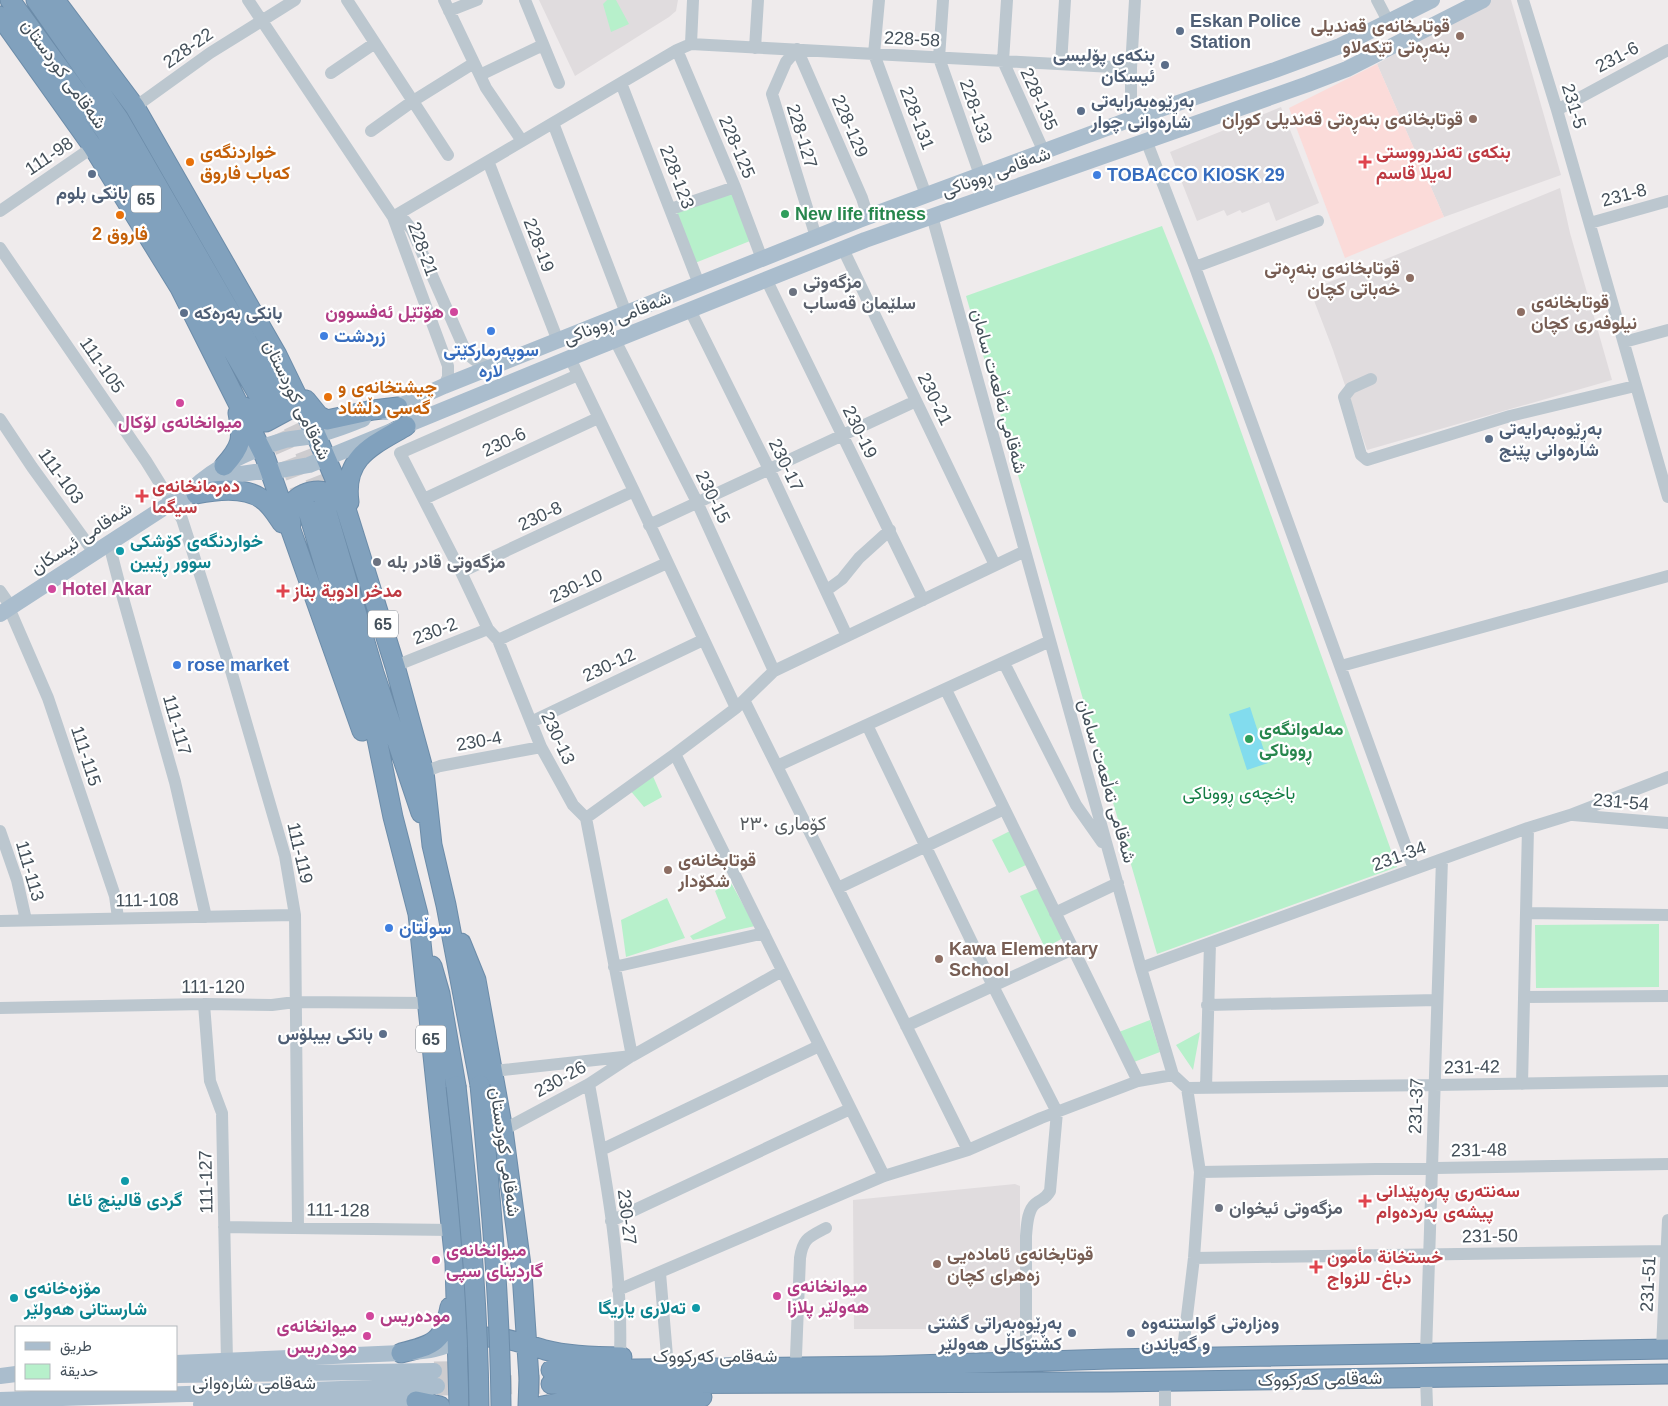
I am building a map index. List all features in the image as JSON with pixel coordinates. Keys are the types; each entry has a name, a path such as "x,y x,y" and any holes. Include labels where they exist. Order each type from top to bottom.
{"highway":[{"name":"شەقامی کوردستان","path":"10,0 106,132 273,404 118,119 36,0"},
{"name":"شەقامی کوردستان","path":"55,0 135,107 277,355 316,435 341,493 395,666 424,772 432,846"},
{"name":"شەقامی کوردستان","path":"0,16 94,147 180,288 261,447 393,817"},
{"path":"216,359 253,421 260,423 290,410 292,405 293,399 277,355"},
{"path":"277,355 310,407 322,418 334,419 373,410 398,407"},
{"path":"224,466 236,453 240,445 240,424 232,392"},
{"path":"356,538 348,492 348,480 351,471 363,454 374,445 406,426"},
{"path":"184,498 223,490 257,496 275,513 294,540"},
{"path":"294,540 289,514 291,504 296,499 316,490 325,491 332,494 336,499 363,560"},
{"name":"شەقامی کوردستان","path":"479,1406 476,1290 470,1216 456,1086 440,994 393,817 377,739 315,505 432,846 446,905 480,1085 493,1213 501,1406"},
{"name":"شەقامی کوردستان","path":"446,905 476,980 504,1130 522,1273 529,1378 528,1406"},
{"name":"شەقامی کوردستان","path":"418,914 455,1263 459,1406"},
{"path":"401,1354 427,1346 444,1332 451,1303 455,1263"},
{"path":"522,1273 530,1311 541,1335 560,1346 599,1357"},
{"name":"شەقامی کەرکووک","path":"457,1340 506,1338 548,1350 599,1357 886,1354 976,1362"},
{"name":"شەقامی کەرکووک","path":"1665,1349 1026,1360 551,1377 973,1383 1668,1374"},
{"name":"شەقامی کەرکووک","path":"542,1406 578,1402 892,1393 973,1383"},
{"path":"416,1401 440,1406"}],"main road":[{"name":"شەقامی ڕووناکی","path":"286,440 316,435 398,407 444,386 863,218 1131,119 1340,46 1432,0"},
{"name":"شەقامی ڕووناکی","path":"297,468 325,459 570,358 865,240 1347,69 1483,0"},
{"path":"1275,70 1283,93"},
{"path":"863,218 865,240"},
{"name":"شەقامی ئیسکان","path":"184,498 198,484 224,466 261,447 286,440"},
{"name":"شەقامی ئیسکان","path":"7,610 184,498 241,474 297,468"},
{"name":"شەقامی شارەوانی","path":"178,1363 401,1354 438,1350 457,1340"},
{"name":"شەقامی شارەوانی","path":"54,1402 435,1379 178,1375"},
{"path":"0,1377 15,1376"},
{"name":"شەقامی شارەوانی","path":"0,1400 228,1405 441,1401 452,1406"}],"street":[{"path":"248,0 393,217 674,52 691,44 693,0"},
{"name":"228-22","path":"135,107 210,54 295,0"},
{"path":"347,0 448,155"},
{"path":"433,0 458,30"},
{"path":"477,0 446,5 486,88 522,141"},
{"path":"525,0 559,83"},
{"path":"755,48 758,0"},
{"path":"874,54 879,0"},
{"path":"939,58 943,0"},
{"path":"1003,61 1007,0"},
{"path":"1061,64 1065,0"},
{"path":"1131,119 1131,68 1135,0"},
{"path":"1377,0 1388,21"},
{"name":"231-5","path":"1523,0 1590,223 1668,498"},
{"path":"331,73 375,43"},
{"name":"228-58","path":"691,44 1131,68"},
{"path":"480,75 543,45"},
{"name":"228-129","path":"798,49 862,198 863,218"},
{"name":"228-127","path":"798,49 786,62 772,94 816,237"},
{"name":"231-6","path":"1557,110 1668,50"},
{"name":"228-125","path":"674,52 735,187 762,259"},
{"name":"228-131","path":"874,54 926,195"},
{"name":"228-133","path":"939,58 980,175"},
{"name":"228-135","path":"1003,61 1044,152"},
{"path":"371,131 413,101 474,63"},
{"name":"228-123","path":"621,83 699,284"},
{"path":"553,123 626,313"},
{"path":"1146,140 1195,267 1414,869"},
{"name":"111-98","path":"0,211 94,147"},
{"name":"228-19","path":"488,161 558,341"},
{"path":"671,209 735,187"},
{"name":"231-8","path":"1590,223 1668,201"},
{"name":"شەقامی تەڵعەت سامان","path":"932,216 1141,968 1173,1075"},
{"name":"228-21","path":"393,217 405,221 412,230 465,350 479,364 492,367"},
{"name":"228-21","path":"393,217 448,366 444,386"},
{"path":"1195,267 1318,221"},
{"name":"111-105","path":"0,248 146,461 184,498"},
{"name":"230-21","path":"843,249 995,565"},
{"name":"230-19","path":"766,280 923,600"},
{"name":"230-17","path":"690,310 769,469 847,636"},
{"path":"1624,342 1668,330"},
{"name":"230-15","path":"615,340 697,502 774,671"},
{"path":"570,358 703,640 777,766 968,1150"},
{"name":"230-13","path":"578,375 400,453 488,629 498,640 541,747 572,805 586,818"},
{"path":"1371,379 1351,388 1344,397 1361,455 1367,460 1510,416 1635,386"},
{"path":"649,525 916,401"},
{"name":"230-6","path":"424,499 598,418"},
{"name":"111-103","path":"0,419 95,554"},
{"name":"230-8","path":"461,572 634,491"},
{"name":"111-119","path":"184,498 182,519 232,674 285,856 295,915 298,1227"},
{"path":"827,590 842,579 859,558 890,530"},
{"name":"111-117","path":"109,544 175,782 206,917"},
{"path":"494,1072 632,1056 586,818 675,754 740,704 774,671 1025,551"},
{"name":"230-10","path":"498,640 667,563"},
{"path":"1341,666 1668,576"},
{"name":"111-115","path":"0,591 48,698 114,896 118,918"},
{"name":"230-2","path":"395,666 488,629"},
{"name":"230-12","path":"531,722 703,640"},
{"path":"777,766 1050,641"},
{"path":"1004,663 1076,805 1108,850"},
{"path":"946,690 1138,1081"},
{"path":"868,725 993,986 1057,1112 1050,1191 1046,1198 1034,1205 1028,1217 1026,1236 1026,1360"},
{"name":"230-4","path":"424,772 440,766 541,747"},
{"path":"675,754 884,1176"},
{"name":"231-34","path":"1141,968 1528,828 1570,815 1668,777"},
{"path":"838,888 1004,809"},
{"name":"231-54","path":"1570,815 1668,823"},
{"path":"1522,1084 1528,828"},
{"name":"111-113","path":"0,831 17,880 26,920"},
{"name":"231-37","path":"1426,1353 1442,859"},
{"path":"1055,913 1118,883"},
{"path":"1526,914 1668,914"},
{"name":"111-108","path":"0,920 295,915"},
{"path":"614,967 764,933"},
{"path":"1206,1088 1210,943"},
{"path":"906,1026 1073,949"},
{"name":"230-26","path":"504,1130 589,1084 632,1056 782,971"},
{"path":"1524,997 1668,996"},
{"path":"1207,1006 1437,1000"},
{"name":"111-120","path":"0,1008 204,1004 272,1005 295,1002 427,1003"},
{"name":"111-127","path":"204,1004 210,1081 222,1112 227,1362"},
{"path":"600,1150 819,1046"},
{"path":"618,1290 884,1176 968,1150 1057,1112 1138,1081 1173,1075 1187,1088 1200,1172 1194,1258 1182,1357"},
{"name":"231-42","path":"1187,1088 1435,1086 1668,1080"},
{"name":"230-27","path":"589,1084 611,1221 618,1290 620,1357"},
{"path":"611,1221 850,1109"},
{"name":"231-48","path":"1200,1172 1668,1164"},
{"name":"231-51","path":"1665,1349 1668,1220"},
{"name":"111-128","path":"224,1227 452,1230"},
{"path":"796,1356 802,1246 806,1239 826,1228"},
{"name":"231-50","path":"1194,1258 1667,1250"},
{"path":"660,1273 667,1356"},
{"path":"1426,1377 1427,1406"},
{"path":"1165,1381 1166,1406"}],"shaded area":[{"path":"539,0 678,0 676,11 669,17 575,76"},
{"name":"قوتابخانەی بنەڕەتی قەندیلی کوڕان","path":"1489,0 1511,0 1561,175 1444,217 1377,64"},
{"name":"بنکەی تەندرووستی لەیلا قاسم","path":"1377,64 1444,217 1345,258 1289,108"},
{"path":"1281,107 1319,203 1276,221 1269,202 1242,213 1240,210 1227,216 1224,210 1197,221 1170,152"},
{"name":"قوتابخانەی نیلوفەری کچان","path":"1560,188 1570,233 1612,380 1367,450 1333,350 1310,290"},
{"name":"قوتابخانەی ئامادەیی زەهرای کچان","path":"1015,1184 1020,1186 1020,1329 854,1329 853,1200"}],"green space":[{"path":"607,0 616,0 629,24 611,32 603,4"},
{"path":"733,190 750,241 695,263 676,210"},
{"name":"باخچەی ڕووناکی","path":"1162,226 1214,356 1397,867 1157,954 966,296"},
{"path":"652,774 662,797 644,807 629,789"},
{"path":"1010,831 1028,864 1009,873 992,840"},
{"path":"730,881 755,926 693,940 690,936 726,918 715,891"},
{"path":"1039,888 1065,937 1045,948 1020,896"},
{"path":"667,898 685,938 626,957 621,920"},
{"path":"1659,924 1659,987 1536,988 1535,925"},
{"path":"1150,1020 1160,1052 1134,1062 1119,1032"},
{"path":"1200,1032 1193,1070 1176,1045"}],"water":[{"name":"مەلەوانگەی ڕووناکی","path":"1250,707 1268,763 1247,770 1229,714"}],"tunnel":[{"path":"281,400 304,450 324,502"},
{"path":"266,408 307,508"},
{"path":"434,1371 551,1370"},
{"path":"437,1386 551,1384"}],"place":[{"name":"Eskan Police Station","path":"1180,31"},
{"name":"قوتابخانەی قەندیلی بنەڕەتی تێكەلاو","path":"1460,36"},
{"name":"بنکەی پۆلیسی ئیسکان","path":"1165,65"},
{"name":"بەڕێوەبەرایەتی شارەوانی چوار","path":"1081,111"},
{"name":"قوتابخانەی بنەڕەتی قەندیلی کوڕان","path":"1473,119"},
{"name":"خواردنگەی کەباب فاروق","path":"190,162"},
{"name":"بنکەی تەندرووستی لەیلا قاسم","path":"1365,162"},
{"name":"بانکی بلوم","path":"92,174"},
{"name":"TOBACCO KIOSK 29","path":"1097,175"},
{"name":"New life fitness","path":"785,214"},
{"name":"فاروق 2","path":"120,215"},
{"name":"قوتابخانەی بنەڕەتی خەباتی کچان","path":"1410,278"},
{"name":"مزگەوتی سلێمان قەساب","path":"793,292"},
{"name":"هۆتێل ئەفسوون","path":"454,312"},
{"name":"قوتابخانەی نیلوفەری کچان","path":"1521,312"},
{"name":"بانکی بەرەکە","path":"184,313"},
{"name":"سوپەرمارکێتی لارە","path":"491,331"},
{"name":"زردشت","path":"324,336"},
{"name":"چیشتخانەی و گەسی دڵشاد","path":"328,397"},
{"name":"میوانخانەی لۆکال","path":"180,403"},
{"name":"بەڕێوەبەرایەتی شارەوانی پێنج","path":"1489,439"},
{"name":"دەرمانخانەی سیگما","path":"142,496"},
{"name":"خواردنگەی کۆشکی سوور ڕێبین","path":"120,551"},
{"name":"مزگەوتی قادر بلە","path":"377,562"},
{"name":"Hotel Akar","path":"52,589"},
{"name":"مدخر ادوية بناز","path":"283,591"},
{"name":"rose market","path":"177,665"},
{"name":"مەلەوانگەی ڕووناکی","path":"1249,739"},
{"name":"قوتابخانەی شكۆدار","path":"668,870"},
{"name":"سوڵتان","path":"389,928"},
{"name":"Kawa Elementary School","path":"939,959"},
{"name":"بانکی بیبلۆس","path":"383,1034"},
{"name":"گردی قالینچ ئاغا","path":"125,1181"},
{"name":"سەنتەری پەرەپێدانی پیشەی بەردەوام","path":"1365,1201"},
{"name":"مزگەوتی ئیخوان","path":"1219,1208"},
{"name":"میوانخانەی گاردینای سپی","path":"436,1260"},
{"name":"قوتابخانەی ئامادەیی زەهرای کچان","path":"937,1264"},
{"name":"خستخانة مأمون دباغ- للزواج","path":"1316,1267"},
{"name":"میوانخانەی هەولێر پلازا","path":"777,1296"},
{"name":"مۆزەخانەی شارستانی هەولێر","path":"14,1298"},
{"name":"تەلاری یاریگا","path":"696,1308"},
{"name":"مودەریس","path":"370,1316"},
{"name":"بەڕێوەبەراتی گشتی کشتوکاڵی هەولێر","path":"1072,1333"},
{"name":"وەزارەتی گواستنەوە و گەیاندن","path":"1131,1333"},
{"name":"میوانخانەی مودەریس","path":"367,1336"}],"district":[{"name":"کۆماری ٢٣٠","path":"783,823"}]}
